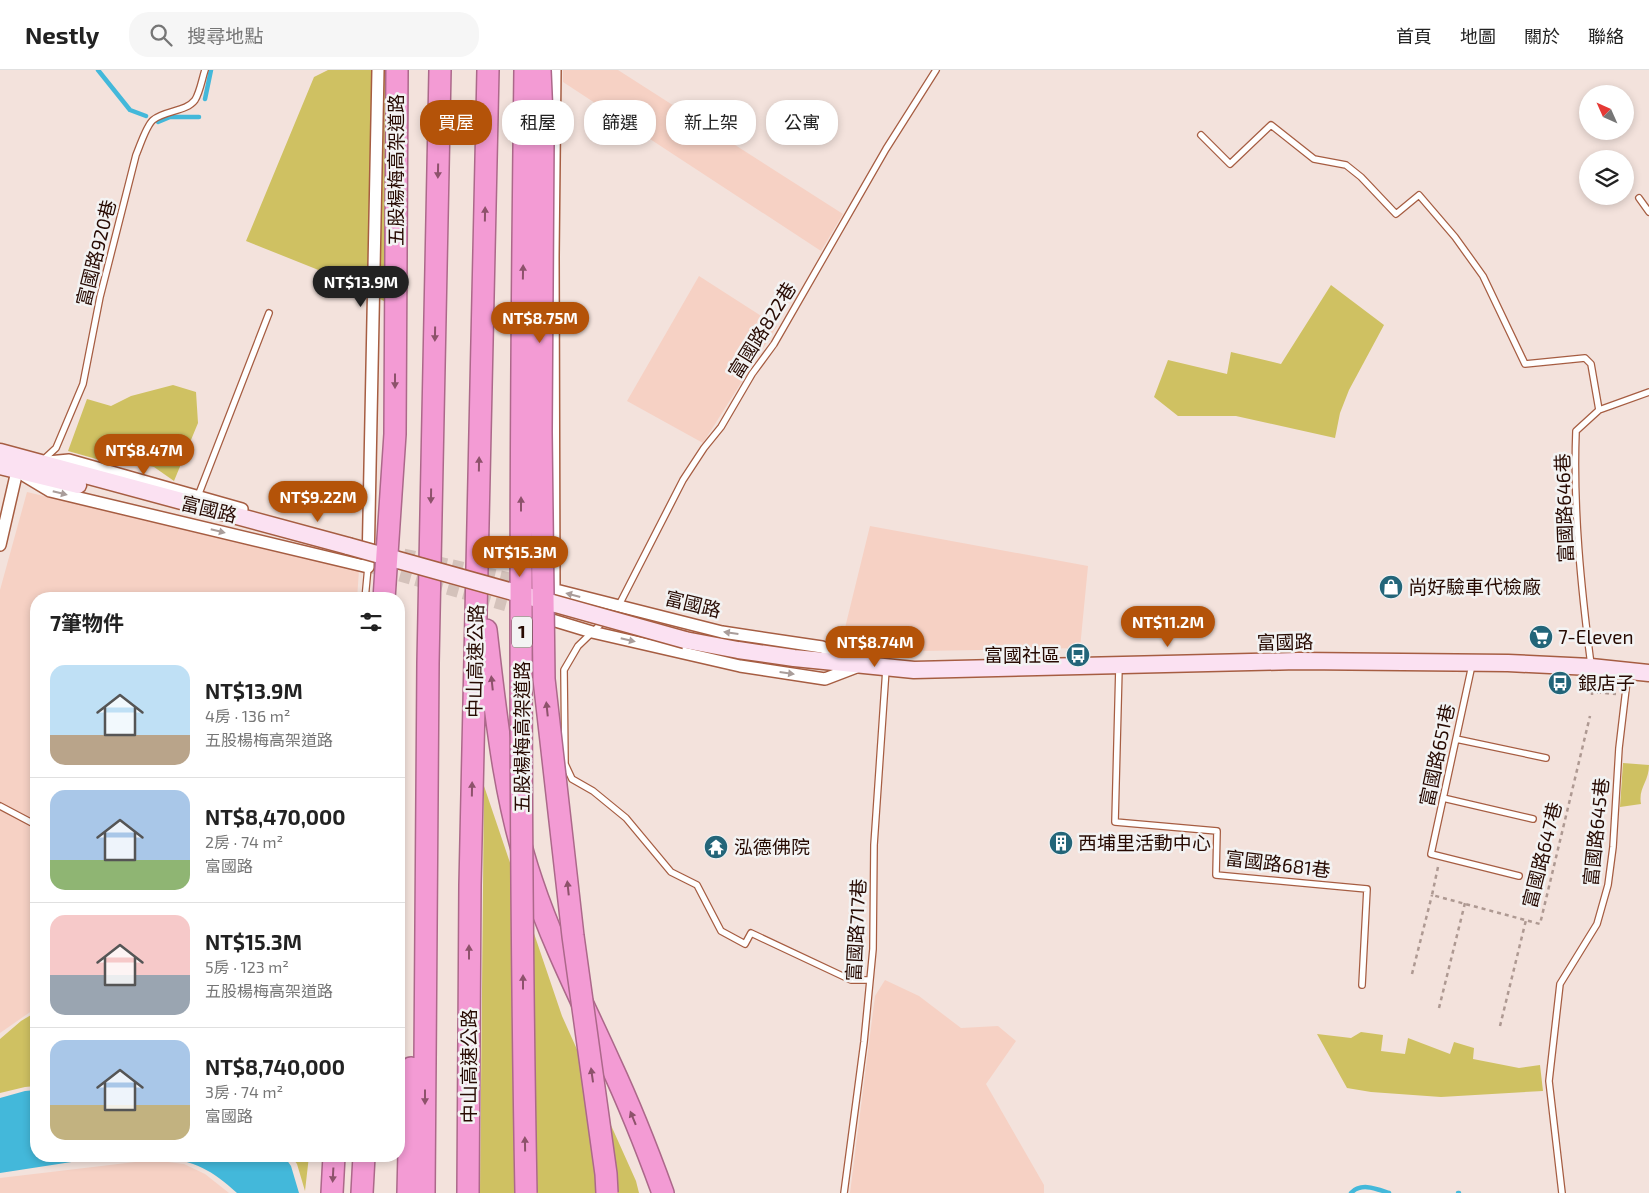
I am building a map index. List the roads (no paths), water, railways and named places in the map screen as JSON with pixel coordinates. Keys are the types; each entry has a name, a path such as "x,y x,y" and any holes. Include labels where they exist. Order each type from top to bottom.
{"highway":[{"name":"五股楊梅高架道路","path":"384,592 395,434 397,70"},
{"path":"424,1193 428,663 440,70"},
{"name":"中山高速公路","path":"468,1193 470,885 488,70"},
{"name":"五股楊梅高架道路","path":"525,70 521,441 523,1016 526,1193"},
{"path":"540,70 542,140 541,432 544,679 573,936 605,1165 607,1193"},
{"path":"477,547 500,746 509,800 532,882 557,948 611,1065 663,1193"},
{"path":"408,1193 428,663"},
{"path":"332,1193 334,1162"},
{"path":"362,1193 364,1162"},
{"path":"652,1163 658,1193"}],"street":[{"path":"368,568 378,70"},
{"path":"551,620 554,590 553,257 555,70"},
{"name":"富國路","path":"0,452 685,640 747,651 914,670 1298,661 1473,663 1591,667 1649,673"},
{"name":"富國路","path":"40,464 69,460 369,546"},
{"path":"0,545 17,471 40,464"},
{"name":"富國路","path":"0,466 280,529"},
{"name":"富國路","path":"17,471 50,491 368,568"},
{"name":"富國路","path":"514,579 722,632 822,647 862,665"},
{"name":"富國路","path":"514,608 592,632 740,666 825,679 862,665"}],"lane":[{"name":"富國路920巷","path":"40,464 56,448 83,384 100,297 136,155 151,121 163,114 189,106 195,99 205,70"},
{"name":"富國路822巷","path":"869,980 851,980 751,933 744,944 720,931 697,885 670,872 626,818 592,791 572,779 565,764 564,670 578,646 618,607 683,480 704,448 721,427 752,374 774,344 886,149 936,70"},
{"path":"1201,135 1230,164 1271,126 1314,160 1346,165 1361,177 1396,214 1419,195 1456,237 1483,276 1525,364 1585,358 1591,364 1599,410"},
{"path":"1639,198 1649,212"},
{"path":"198,496 269,313"},
{"name":"富國路646巷","path":"1591,667 1584,606 1575,477 1576,431 1599,410 1649,392"},
{"path":"366,592 368,568"},
{"name":"富國路651巷","path":"1473,663 1431,854 1519,876"},
{"name":"富國路681巷","path":"1120,665 1115,822 1217,831 1216,875 1367,889 1362,985"},
{"name":"富國路717巷","path":"844,1193 864,1042 873,949 874,845 886,667"},
{"name":"富國路645巷","path":"1562,1193 1549,1081 1560,984 1597,924 1608,885 1613,847 1619,748 1628,671"},
{"path":"1456,739 1546,758"},
{"path":"1443,798 1533,819"},
{"path":"0,806 30,822"}],"water":[{"path":"30,1091 30,1162 72,1162 0,1173 0,1098"},
{"path":"187,1162 288,1162 299,1193 237,1193 210,1172"}],"waterway":[{"path":"98,70 130,110 146,116"},
{"path":"205,99 211,70"},
{"path":"158,122 170,117 199,117"},
{"path":"1351,1193 1364,1187 1389,1193"}],"tunnel":[{"path":"404,554 514,579"},
{"path":"368,567 514,608"}],"place":[{"name":"尚好驗車代檢廠","path":"1391,587"},
{"name":"7-Eleven","path":"1541,637"},
{"name":"富國社區","path":"1078,655"},
{"name":"銀店子","path":"1560,683"},
{"name":"西埔里活動中心","path":"1061,843"},
{"name":"泓德佛院","path":"716,847"}]}
